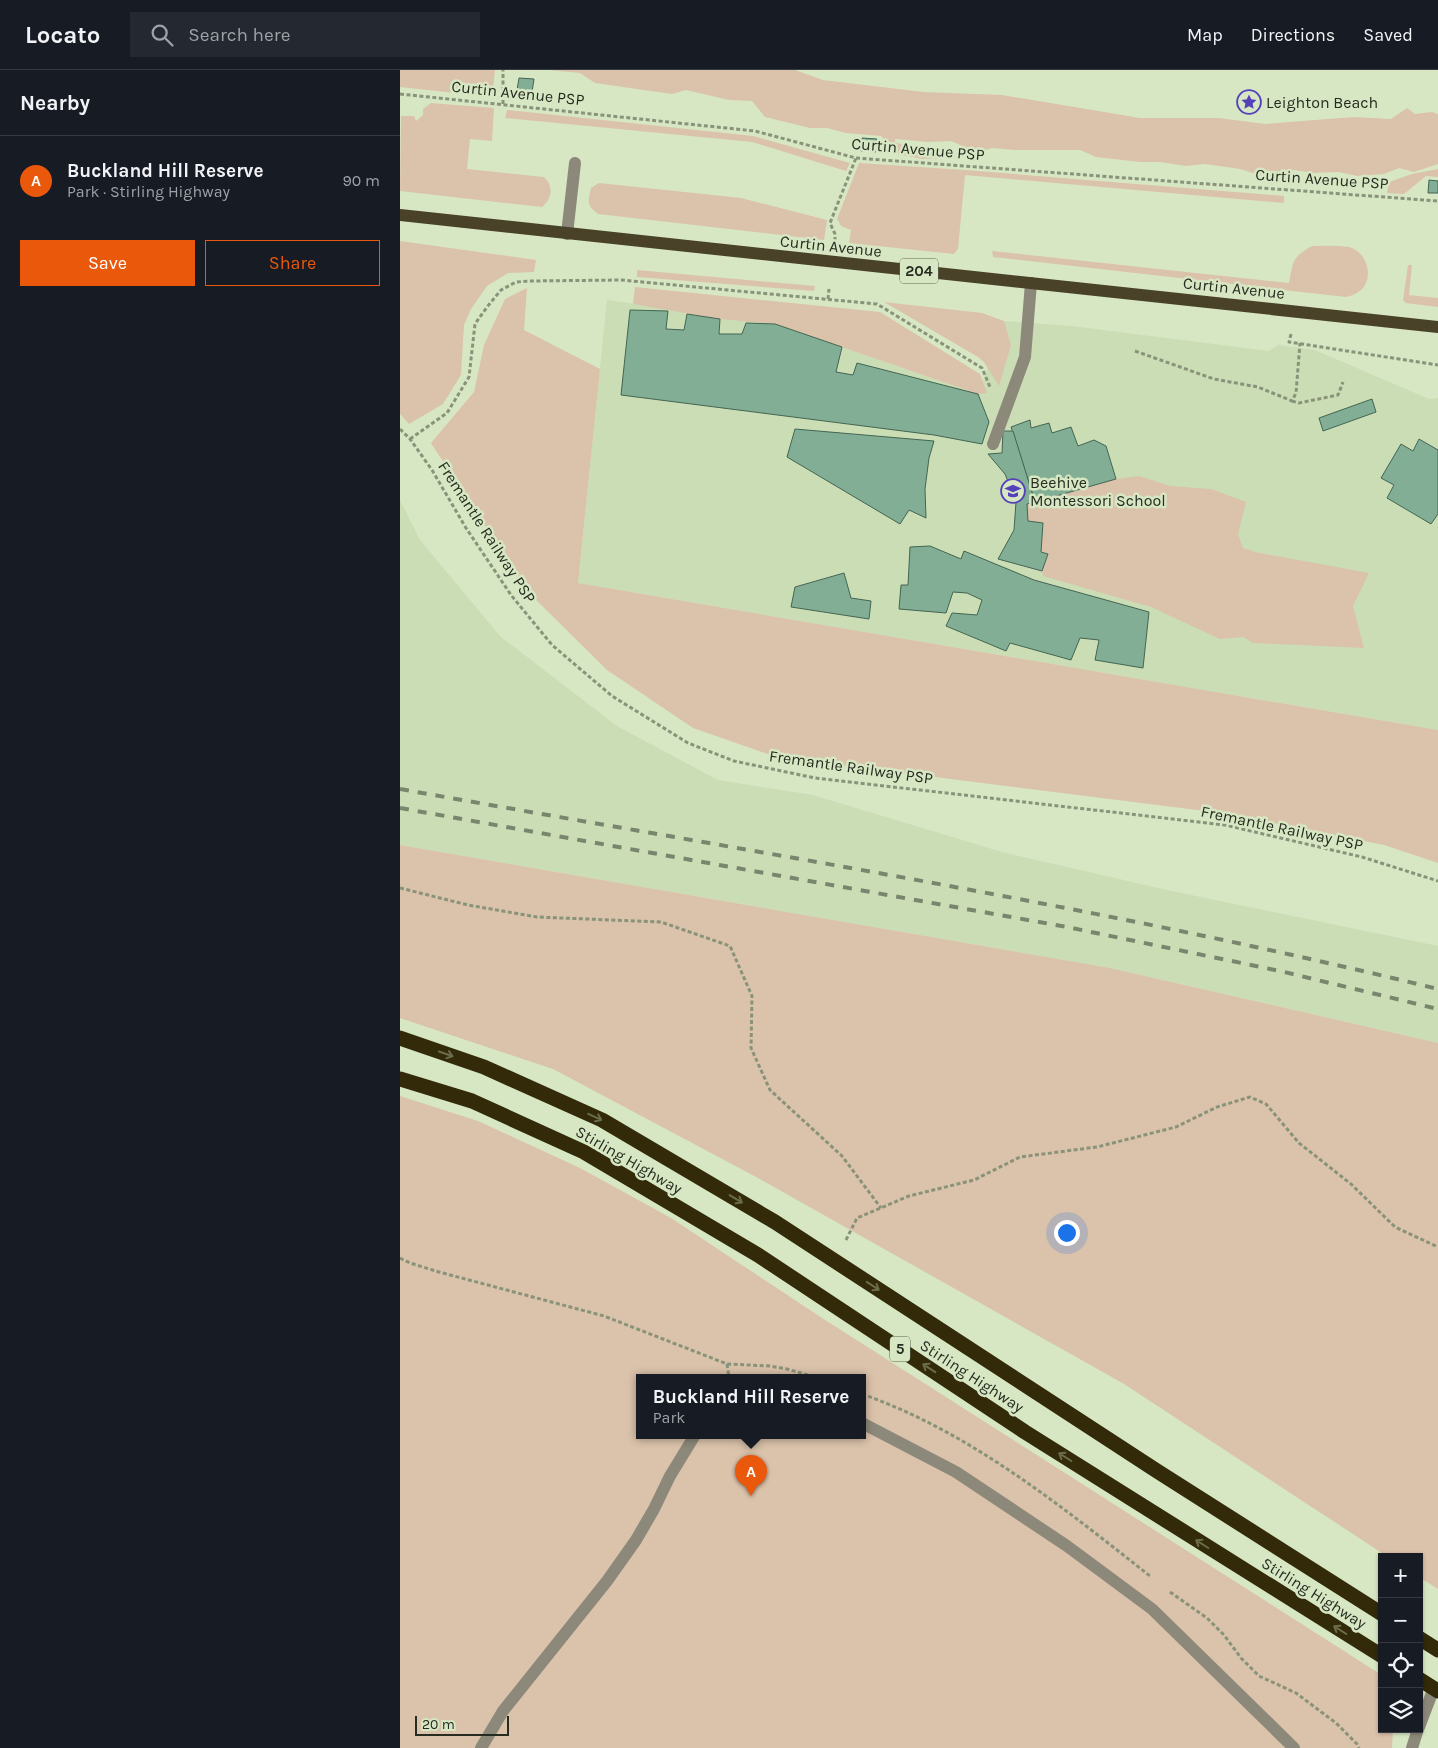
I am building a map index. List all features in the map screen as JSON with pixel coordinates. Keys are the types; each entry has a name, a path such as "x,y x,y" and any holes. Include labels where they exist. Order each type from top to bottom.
{"highway":[{"name":"Stirling Highway","path":"400,1038 484,1067 602,1120 775,1222 1378,1611"},
{"name":"Stirling Highway","path":"400,1079 472,1101 584,1152 758,1255 1025,1432 1378,1653"},
{"path":"1423,1641 1438,1650"},
{"path":"1423,1681 1436,1689"}],"main road":[{"name":"Curtin Avenue","path":"400,215 1438,327"}],"street":[{"path":"567,234 575,163"},
{"path":"993,444 1025,357 1032,283"},
{"path":"866,1425 956,1472 1067,1546 1152,1609 1294,1748"},
{"path":"481,1748 503,1711 607,1581 636,1540 670,1476 693,1439"},
{"path":"1423,1719 1436,1689"},
{"path":"1412,1748 1417,1733"}],"path":[{"path":"503,70 503,104"},
{"name":"Curtin Avenue PSP","path":"400,94 755,130 856,158 1438,201"},
{"path":"834,244 836,234 830,223 856,158"},
{"path":"410,439 447,413 469,377 475,324 500,290 516,282 621,280 876,304 982,368 992,393"},
{"path":"828,299 829,289"},
{"path":"1292,333 1290,342 1438,365"},
{"path":"1292,401 1296,393 1300,344"},
{"path":"1135,351 1214,379 1258,387 1299,403 1338,395 1343,382"},
{"name":"Fremantle Railway PSP","path":"400,429 410,439 510,595 552,645 612,696 688,743 734,761 815,778 1225,825 1362,857 1438,881"},
{"path":"400,888 468,905 537,917 661,922 730,946 752,996 751,1048 770,1090 842,1156 881,1208"},
{"path":"833,1260 857,1218 909,1196 974,1180 1020,1157 1097,1147 1176,1128 1217,1107 1250,1097 1266,1104 1299,1143 1351,1184 1395,1227 1438,1247"},
{"path":"400,1258 439,1272 604,1316 727,1364 770,1366 804,1374"},
{"path":"727,1364 729,1374"}],"shaded area":[{"path":"400,70 495,70 492,97 400,87"},
{"path":"549,70 795,70 823,80 923,92 1002,95 1140,118 1219,118 1265,124 1354,117 1391,119 1407,108 1415,114 1432,112 1438,114 1438,164 1414,172 1399,168 1384,174 1357,176 1339,172 1312,173 1294,170 1263,176 1240,169 1205,164 1186,166 1096,157 1080,150 992,148 979,152 951,141 927,142 895,139 895,142 909,147 951,153 953,158 922,159 898,154 881,136 846,133 827,128 810,128 765,117 752,101 729,100 686,90 672,94 595,83 580,73"},
{"path":"431,103 494,108 492,141 470,139 467,169 544,177 550,188 550,196 545,204 542,207 400,191 401,116 414,116 416,121 423,115 423,109"},
{"path":"507,110 753,136 850,163 846,171 752,142 505,118"},
{"path":"859,163 1284,196 1284,203 965,175 958,249 954,254 849,243 851,230 841,226 837,219"},
{"path":"1438,169 1438,177 1426,176 1404,194 1387,193 1389,182 1412,174"},
{"path":"599,183 741,198 827,220 824,240 598,214 591,208 589,200 591,188"},
{"path":"400,241 536,260 534,272 508,273 487,286 471,309 464,325 461,375 443,404 409,424 400,414"},
{"path":"1312,246 1343,246 1358,252 1368,269 1368,276 1363,288 1356,294 1346,297 993,257 992,251 1289,283 1294,261 1301,253"},
{"path":"1408,265 1412,265 1409,295 1438,298 1438,307 1406,303 1403,300"},
{"path":"637,270 815,286 814,291 637,277"},
{"path":"635,287 880,312 980,374 987,393 978,394 775,324 720,319 633,304"},
{"path":"527,288 524,330 600,369 578,583 1438,730 1438,863 1384,845 1221,813 776,757 693,728 607,670 527,591 431,443 474,392 484,345 505,299"},
{"name":"Beehive Montessori School","path":"607,300 775,324 978,394 1004,321 1072,326 1269,351 1278,345 1315,350 1429,399 1438,398 1438,730 578,583"},
{"path":"884,302 982,313 1004,321 1011,345 999,386 984,362 978,357"},
{"path":"1139,476 1170,486 1211,489 1246,502 1238,534 1243,548 1255,552 1369,573 1353,606 1364,648 1253,643 1243,637 1220,639 1151,607 1043,576 1042,571 1047,554 1041,552 1043,523 1028,521 1027,504 1116,479"},
{"path":"400,500 420,540 500,636 617,726 718,780 813,795 1002,852 1167,890 1438,946 1438,1043 1110,968 400,845"},
{"path":"400,845 1110,968 1438,1043 1438,1589 1423,1580 1423,1553 1382,1553 1124,1384 758,1178 553,1069 400,1018"},
{"path":"400,1096 478,1121 580,1168 671,1218 822,1318 1378,1673 1378,1733 1393,1733 1392,1748 400,1748"}],"building":[{"path":"519,78 534,79 532,92 517,90"},
{"path":"862,138 877,139 876,152 861,151"},
{"path":"1429,180 1438,181 1438,193 1428,193"},
{"path":"630,310 668,311 666,329 684,330 687,314 720,319 719,334 742,334 746,323 775,324 842,347 836,372 853,375 857,363 978,394 989,422 982,444 934,435 621,395"},
{"path":"1372,399 1376,412 1323,431 1319,418"},
{"path":"1030,420 1031,428 1049,423 1052,433 1071,427 1078,446 1094,440 1106,446 1116,479 1035,502 1011,427"},
{"path":"795,429 934,441 929,458 925,489 926,518 909,510 900,524 787,457"},
{"path":"1003,431 1013,431 1035,502 1027,504 1028,521 1043,523 1041,552 1048,554 1042,571 998,559 1014,530 1016,502 1005,474 988,454 1002,453"},
{"path":"1419,439 1438,450 1438,514 1431,524 1387,498 1394,485 1381,478 1401,444 1413,451"},
{"path":"930,546 961,559 964,551 1034,580 1149,612 1143,668 1095,660 1099,640 1080,638 1071,660 1010,643 1006,651 946,626 952,613 977,615 982,600 967,593 953,592 946,613 899,609 901,585 908,585 910,547"},
{"path":"844,573 851,598 871,601 869,619 791,607 795,587"}],"railway":[{"path":"400,789 791,857 1051,905 1180,931 1438,989"},
{"path":"400,808 1067,927 1280,971 1438,1009"}],"place":[{"name":"Leighton Beach","path":"1249,102"},
{"name":"Beehive Montessori School","path":"1013,491"},
{"name":"Buckland Hill Reserve","path":"751,1496"}]}
